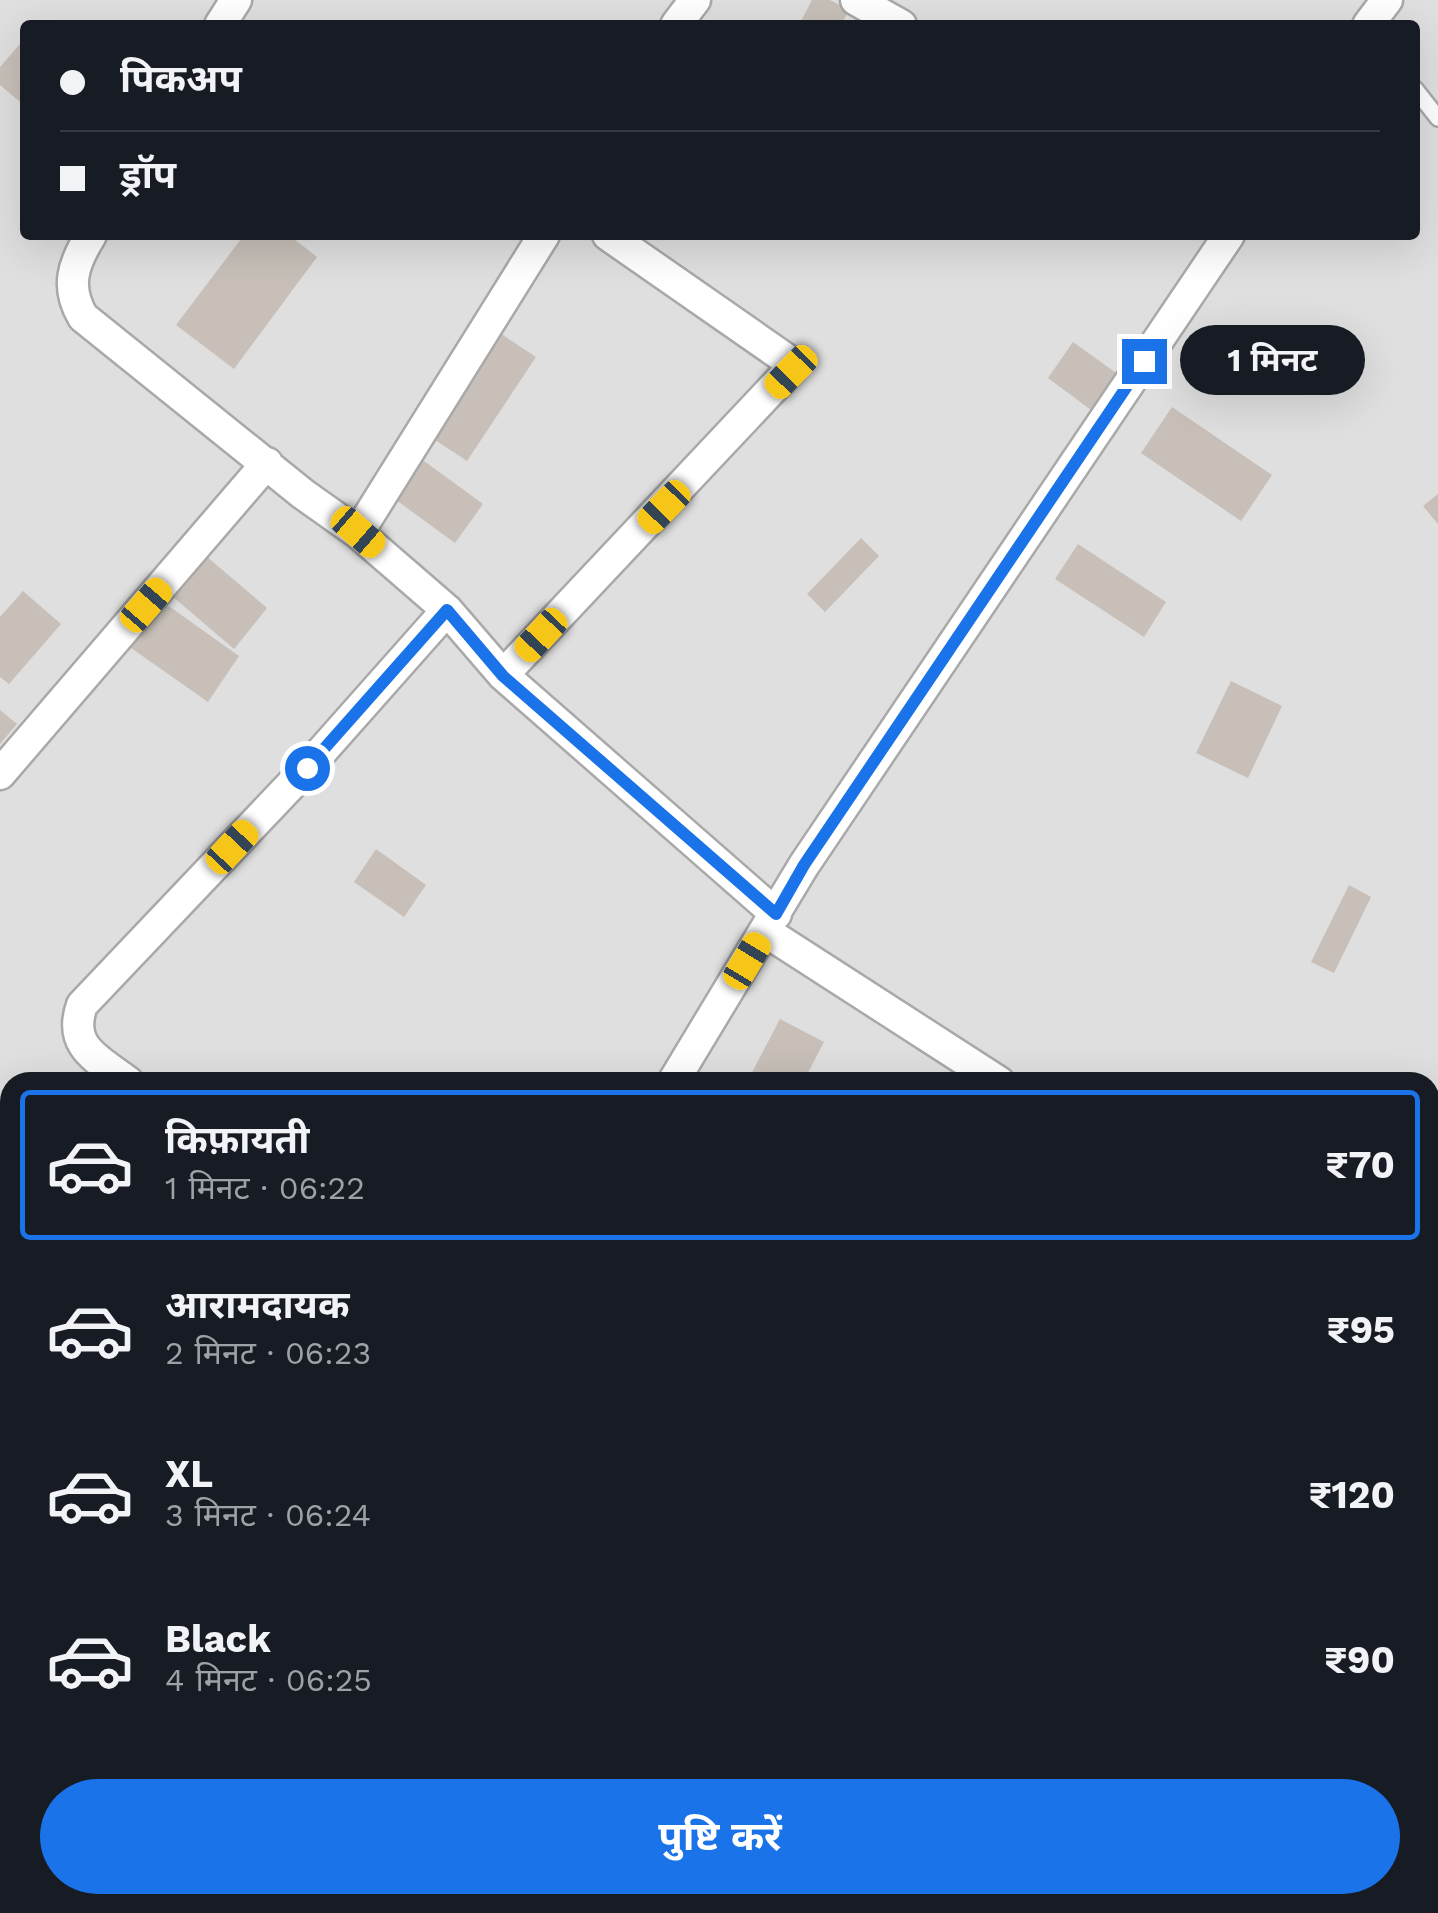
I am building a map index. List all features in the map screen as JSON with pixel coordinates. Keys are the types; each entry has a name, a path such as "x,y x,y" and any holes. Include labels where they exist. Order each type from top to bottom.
{"street":[{"path":"680,20 695,0"},
{"path":"856,0 891,20"},
{"path":"1372,20 1387,0"},
{"path":"89,240 72,274 75,302 84,317 303,494 358,532 447,610 503,676 770,922 985,1072"},
{"path":"358,532 541,240"},
{"path":"503,676 791,372 789,360 615,240"},
{"path":"679,1072 804,865 1226,240"},
{"path":"0,774 267,463"},
{"path":"115,1072 79,1040 75,1024 82,1005 307,768 447,610"}],"lane":[{"path":"1420,95 1438,118"}],"shaded area":[{"path":"0,0 1438,0 1438,1072 0,1072"}],"building":[{"path":"812,0 830,0 849,10 844,20 802,20"},
{"path":"20,44 20,102 0,85 0,67"},
{"path":"240,240 295,240 317,257 234,369 176,325"},
{"path":"492,328 536,357 467,461 423,432"},
{"path":"1073,342 1126,380 1099,416 1048,378"},
{"path":"1172,407 1272,475 1241,521 1141,453"},
{"path":"420,458 483,504 455,543 392,497"},
{"path":"1438,494 1438,524 1423,506"},
{"path":"861,538 879,556 825,612 807,594"},
{"path":"1078,544 1166,602 1144,637 1055,579"},
{"path":"206,556 267,608 234,649 172,596"},
{"path":"23,591 61,624 9,684 0,677 0,617"},
{"path":"156,597 239,656 208,702 124,643"},
{"path":"1231,681 1282,706 1248,778 1196,753"},
{"path":"0,710 17,724 0,744"},
{"path":"376,849 426,885 404,917 354,882"},
{"path":"1349,885 1371,897 1334,973 1311,962"},
{"path":"780,1019 824,1042 808,1072 752,1072"}],"route":[{"path":"307,768 447,610 503,676 776,914 804,865 1144,361"}]}
